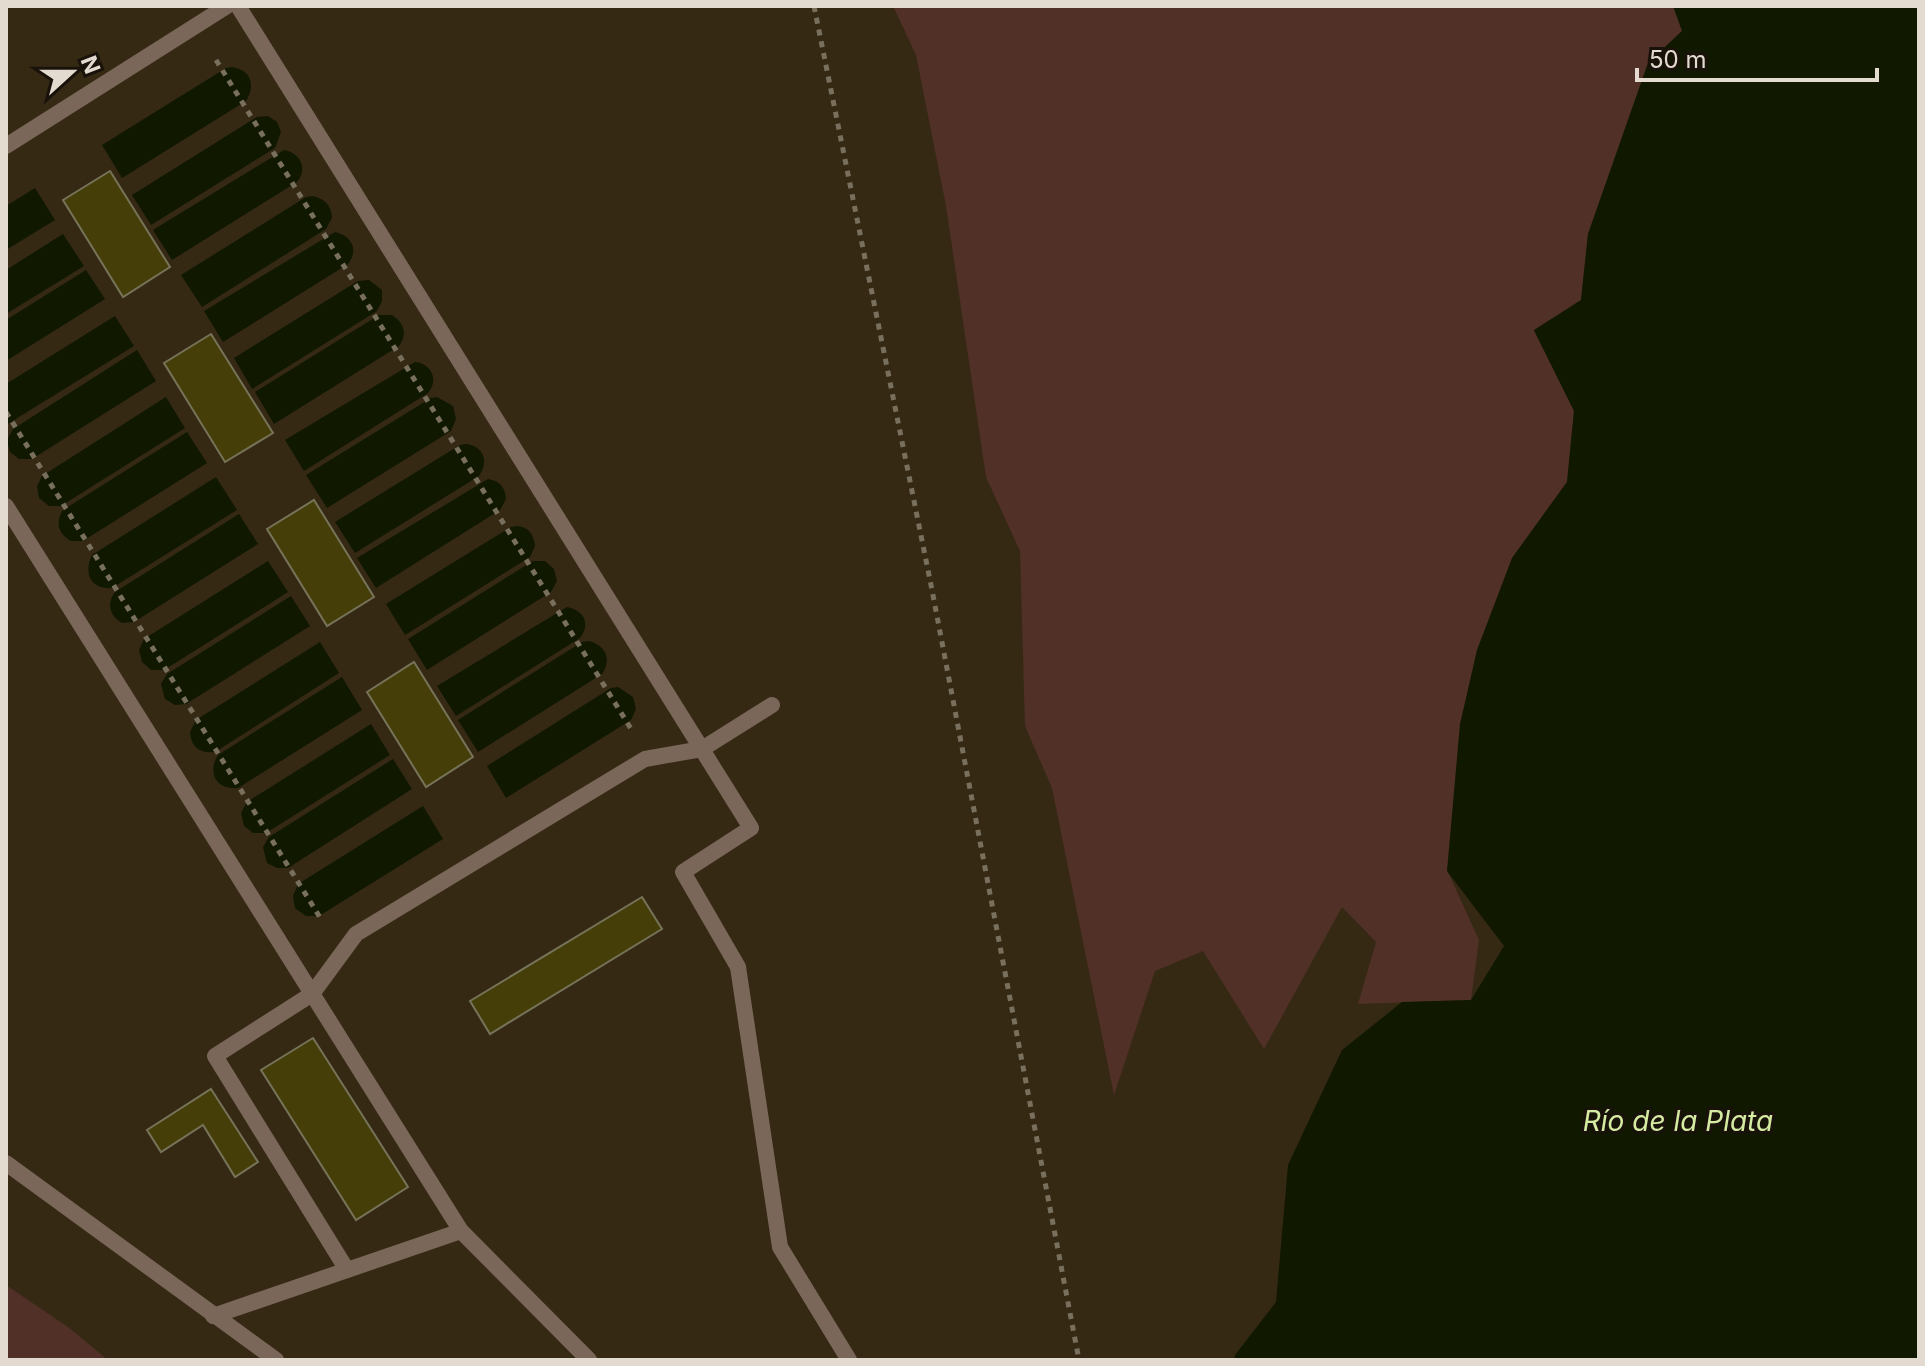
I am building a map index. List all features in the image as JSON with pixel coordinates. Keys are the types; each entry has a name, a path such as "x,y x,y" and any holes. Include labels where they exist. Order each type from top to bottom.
{"street":[{"path":"6,146 227,6"},
{"path":"238,6 751,828 683,872 738,967 780,1247 849,1360"},
{"path":"6,506 461,1231 589,1360"},
{"path":"347,1270 215,1056 312,994 356,934 645,759 702,749 772,705"},
{"path":"6,1163 276,1360"},
{"path":"213,1316 461,1231"}],"path":[{"path":"814,6 929,575 1079,1360"},
{"path":"216,60 633,732"},
{"path":"6,412 321,919"}],"shaded area":[{"path":"893,6 1673,6 1683,30 1648,63 1588,234 1581,300 1534,331 1574,411 1567,482 1512,558 1447,870 1479,940 1471,1000 1358,1004 1376,942 1342,907 1264,1049 1203,951 1155,971 1114,1095 1052,788 1025,726 1020,551 986,477 946,206 916,55"},
{"path":"6,1285 68,1327 108,1360 6,1360"}],"water":[{"name":"Río de la Plata","path":"1673,6 1919,6 1919,1360 1234,1360 1276,1302 1288,1165 1342,1050 1402,1002 1471,1000 1504,946 1447,871 1460,724 1477,650 1512,558 1567,482 1574,411 1534,330 1581,300 1588,234 1648,63 1682,31"},
{"path":"232,67 244,71 250,79 251,89 246,101 122,178 102,145"},
{"path":"268,116 277,122 281,132 275,148 151,225 132,195 257,117"},
{"path":"284,150 295,154 301,162 302,172 297,182 172,260 153,230"},
{"path":"35,188 55,220 6,250 6,206"},
{"path":"313,196 329,206 332,218 326,229 202,307 181,275 306,197"},
{"path":"335,232 352,244 353,254 348,264 223,342 204,311"},
{"path":"63,234 84,266 6,314 6,270"},
{"path":"86,270 105,299 6,361 6,320"},
{"path":"369,280 382,290 382,301 377,311 252,389 234,358 358,281"},
{"path":"379,315 392,315 402,325 404,333 399,346 274,424 255,392"},
{"path":"115,316 134,346 6,425 6,384"},
{"path":"137,350 156,381 32,459 19,459 10,452 7,440 13,429"},
{"path":"415,362 426,366 432,373 433,383 428,393 304,471 285,440"},
{"path":"166,397 185,428 61,506 49,506 39,498 37,486 42,476"},
{"path":"437,397 453,406 456,419 451,431 327,508 306,475"},
{"path":"187,432 207,463 83,541 71,541 63,535 59,523 63,510"},
{"path":"466,444 481,451 484,465 479,476 355,553 335,522"},
{"path":"216,477 237,510 112,588 94,583 88,568 92,555"},
{"path":"488,479 499,483 504,491 506,499 500,510 376,588 357,558"},
{"path":"239,514 258,544 134,622 122,623 115,617 110,605 115,592"},
{"path":"517,526 528,530 533,538 535,546 530,557 405,635 386,604"},
{"path":"268,561 288,592 164,670 151,670 142,662 139,650 144,639"},
{"path":"533,561 545,561 554,569 557,581 551,592 427,670 408,639"},
{"path":"291,596 310,626 186,704 175,705 165,699 161,684 167,674"},
{"path":"567,607 578,611 584,618 585,628 580,638 456,716 437,686"},
{"path":"589,641 600,646 606,654 607,664 602,674 478,752 458,720 582,642"},
{"path":"320,642 339,673 215,752 205,752 194,745 190,732 196,720"},
{"path":"342,677 362,710 238,788 219,783 213,768 218,755"},
{"path":"618,687 633,697 636,709 631,720 506,798 487,766 611,688"},
{"path":"371,724 390,755 266,833 253,833 244,826 241,813 247,802"},
{"path":"393,759 412,789 288,868 277,868 267,863 263,847 269,837"},
{"path":"423,806 443,839 319,916 306,916 295,908 293,896 298,884"}],"building":[{"path":"110,171 170,267 123,297 63,200"},
{"path":"211,334 273,433 225,462 164,363"},
{"path":"314,500 374,597 327,626 267,529"},
{"path":"414,662 473,757 426,787 367,692"},
{"path":"642,897 662,929 490,1034 470,1001"},
{"path":"313,1038 408,1187 356,1220 261,1070"},
{"path":"211,1089 258,1162 235,1177 203,1125 161,1152 147,1130"}]}
